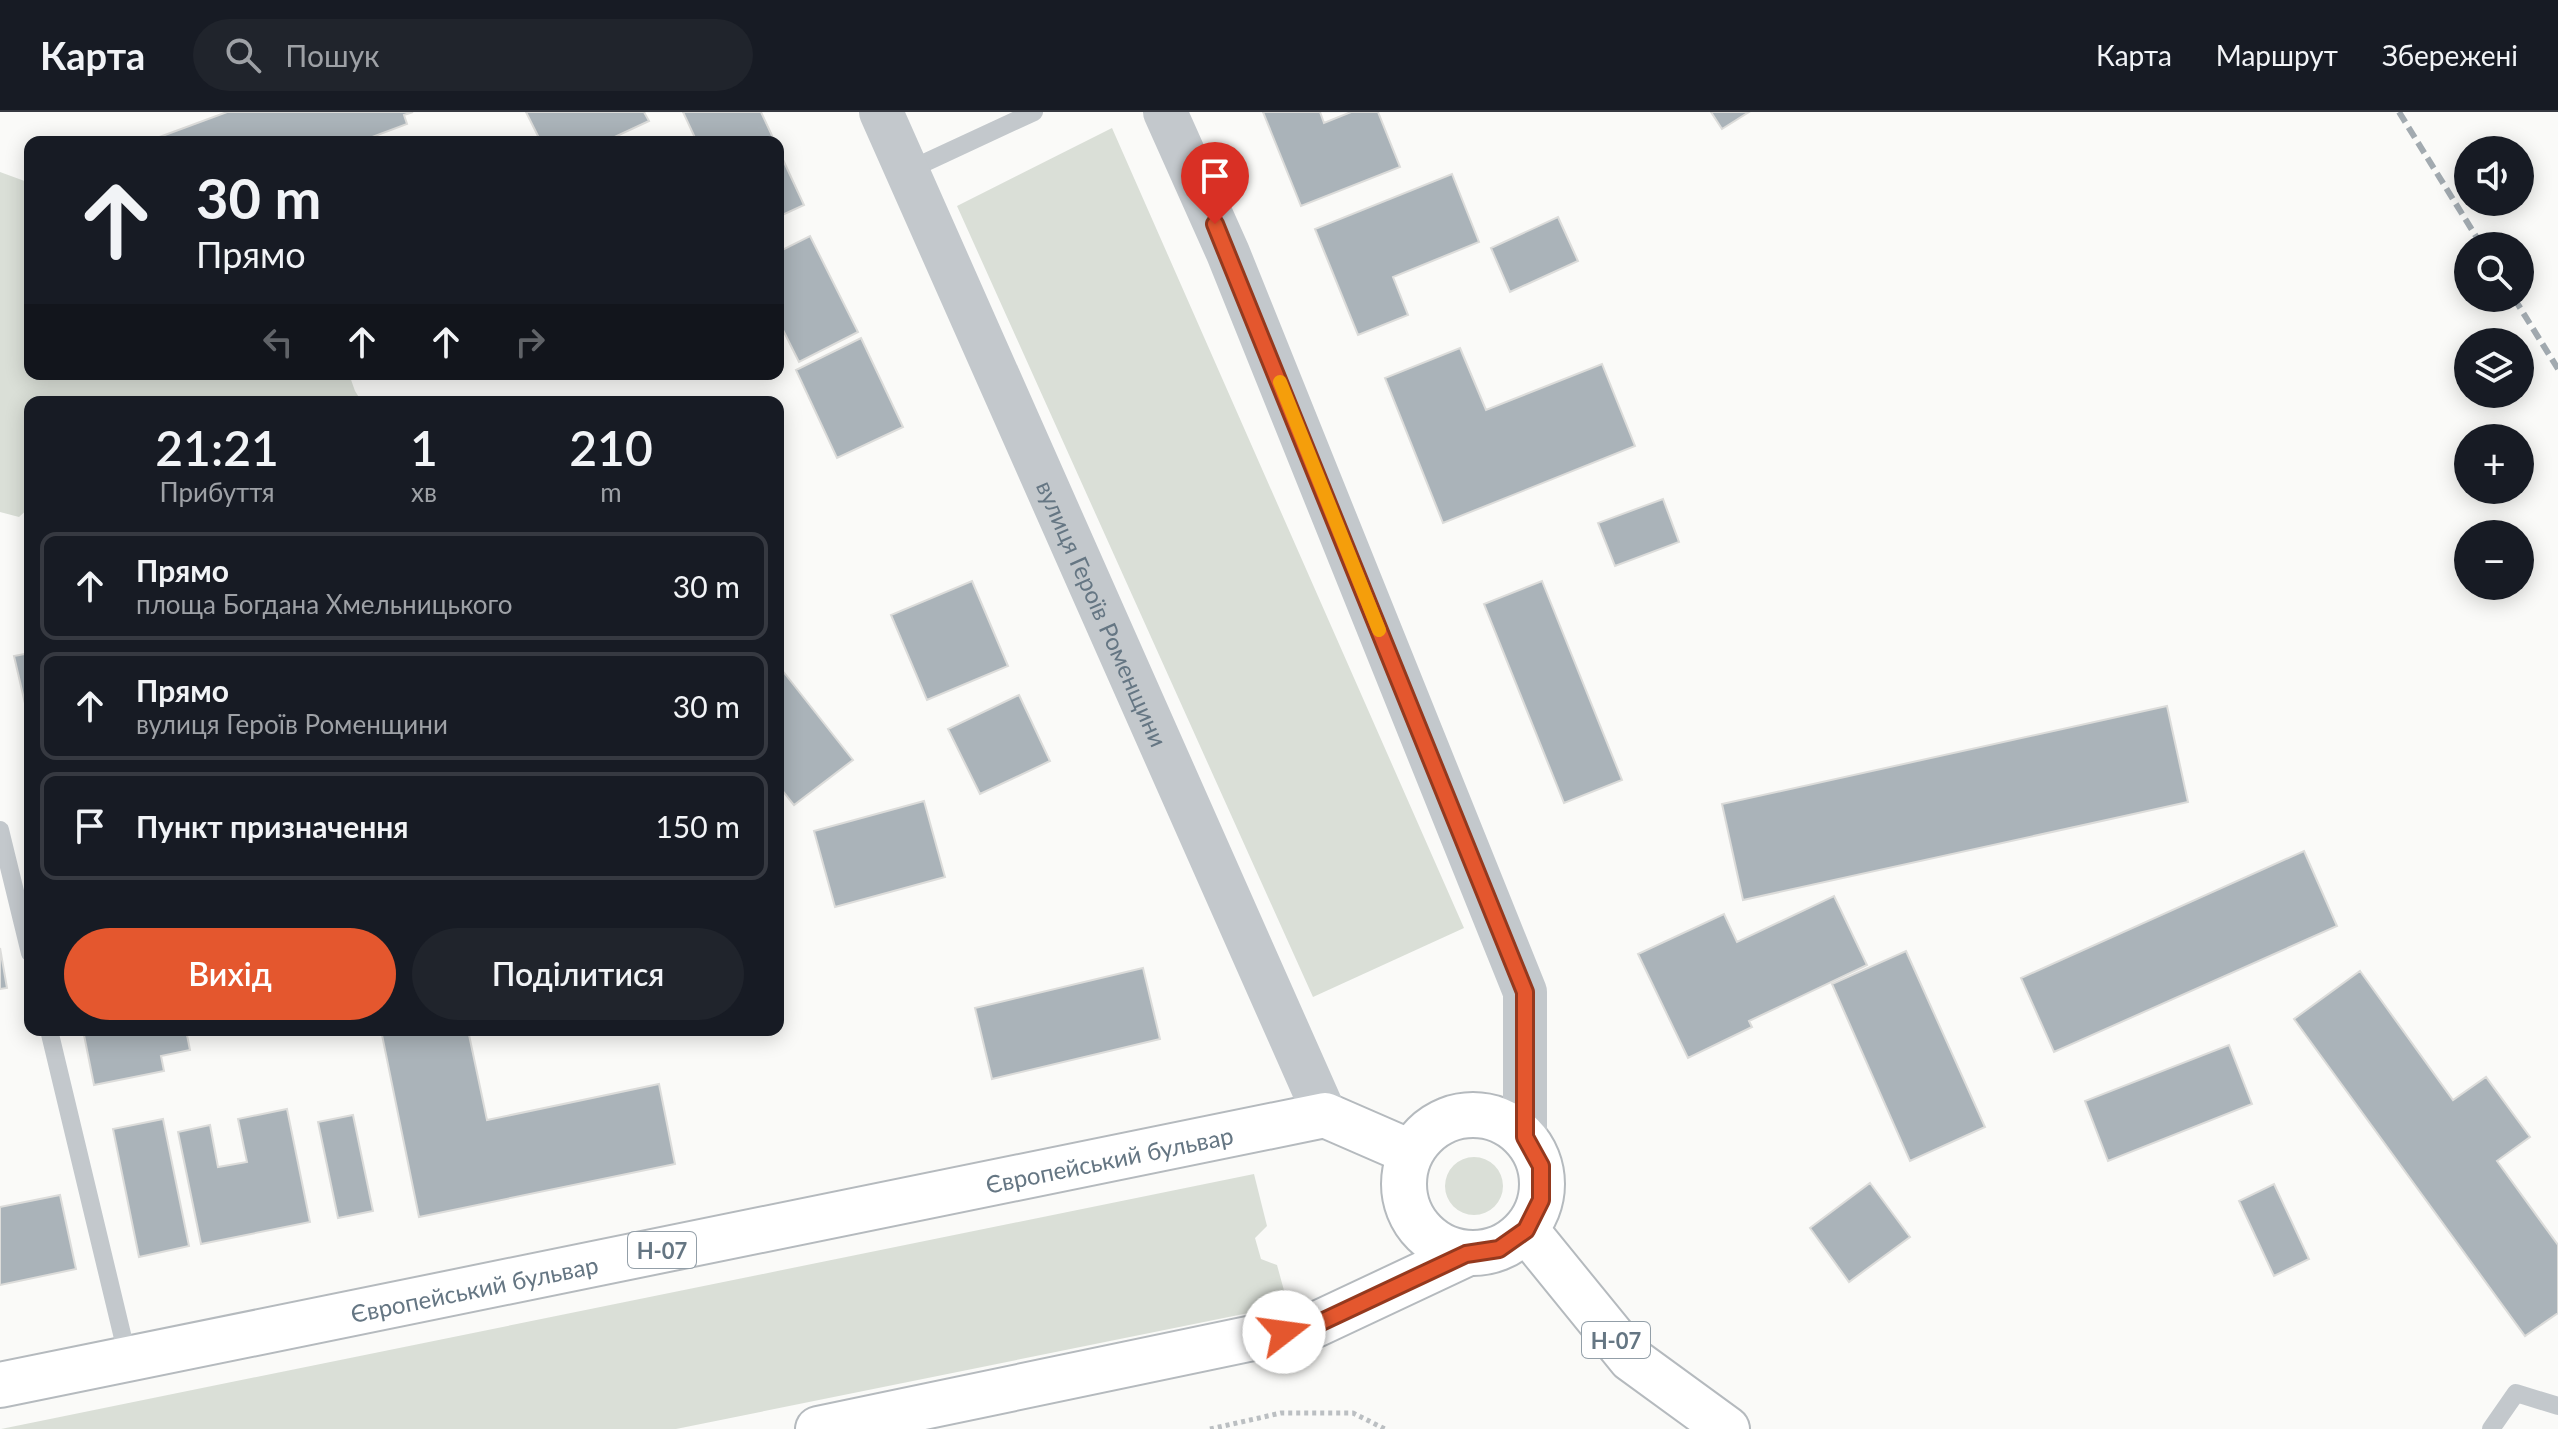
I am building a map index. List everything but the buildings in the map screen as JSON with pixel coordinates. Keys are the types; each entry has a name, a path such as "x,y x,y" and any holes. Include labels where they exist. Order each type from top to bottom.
{"main road":[{"path":"1325,1115 1410,1152"},
{"name":"Європейський бульвар","path":"0,1385 1325,1115"},
{"path":"818,1429 1315,1325 1466,1254 1499,1249 1526,1230 1541,1200 1541,1166 1525,1137 1497,1118 1463,1115 1432,1127 1410,1152 1403,1185 1411,1218 1434,1243 1466,1254"},
{"name":"Н-07","path":"1526,1230 1631,1359 1727,1429"}],"street":[{"name":"вулиця Героїв Роменщини","path":"881,112 1325,1115"},
{"path":"1165,112 1228,253 1525,992 1525,1137"}],"lane":[{"path":"907,171 1034,112"},
{"path":"0,830 24,928"},
{"path":"50,1036 128,1359"},
{"path":"2491,1429 2516,1393 2558,1406"}],"path":[{"path":"1210,1429 1281,1413 1353,1413 1385,1429"}],"shaded area":[{"path":"1112,128 1464,928 1313,997 957,206"},
{"path":"0,172 24,181 24,380 351,380 358,396 24,396 24,512 19,517 0,512"},
{"path":"1474,1157 1495,1165 1503,1186 1495,1207 1474,1215 1453,1207 1445,1186 1453,1165"},
{"path":"1254,1174 1267,1226 1255,1238 1261,1259 1277,1265 1288,1305 676,1429 1,1429"}],"railway":[{"path":"2399,112 2473,232"},
{"path":"2523,312 2558,369"}],"slow traffic":[{"path":"1280,382 1379,630"}],"route":[{"path":"1215,224 1525,992 1525,1137 1541,1166 1541,1200 1526,1230 1499,1249 1466,1254 1315,1325 1284,1332"}]}
